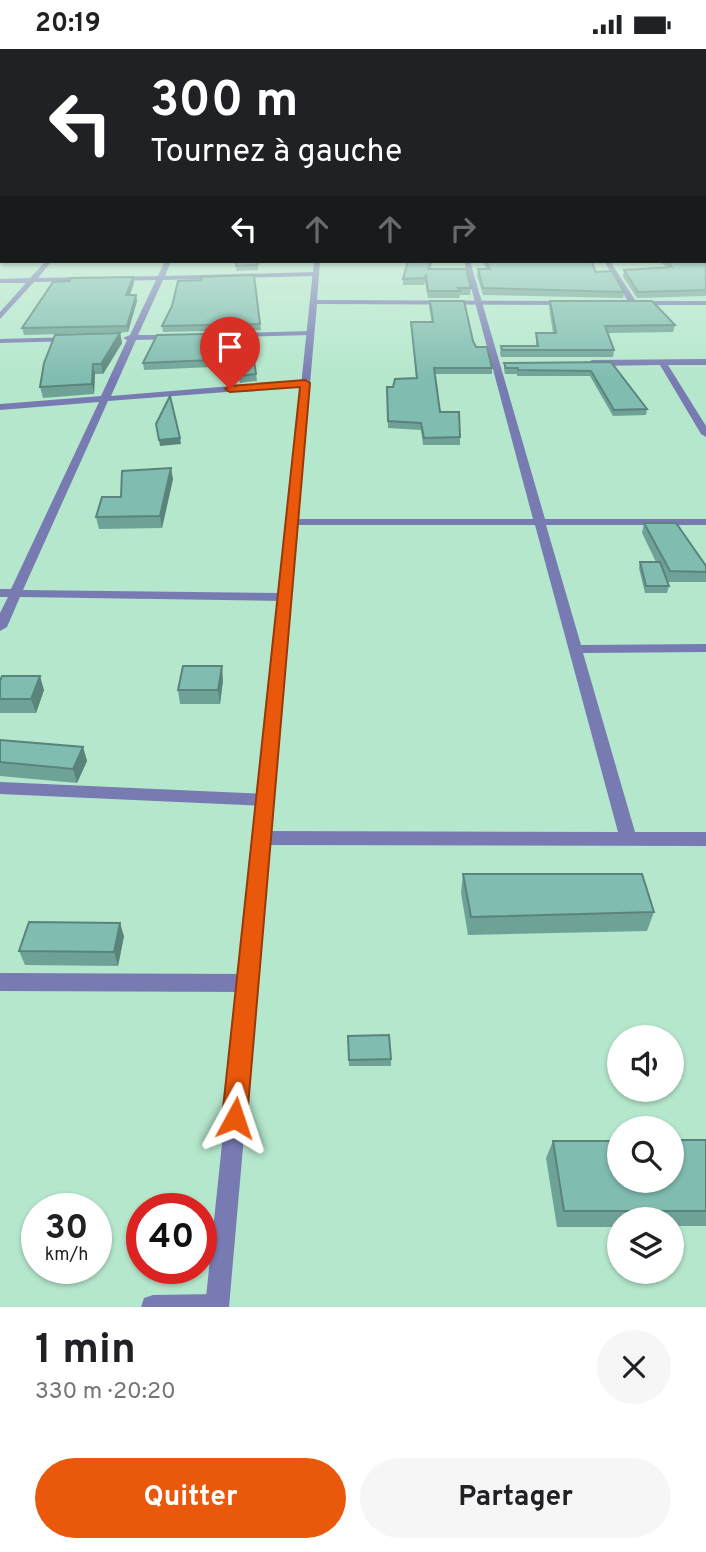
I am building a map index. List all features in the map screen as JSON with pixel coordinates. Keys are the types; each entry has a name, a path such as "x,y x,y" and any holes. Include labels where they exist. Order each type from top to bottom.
{"street":[{"path":"0,317 48,263"},
{"path":"0,627 167,263"},
{"path":"468,263 628,838"},
{"path":"608,263 633,303"},
{"path":"109,279 316,267 217,1306 153,1307"},
{"path":"0,282 96,279"},
{"path":"313,302 582,303"},
{"path":"620,303 706,303"},
{"path":"228,335 310,333"},
{"path":"119,338 187,336"},
{"path":"0,341 80,339"},
{"path":"579,363 706,362"},
{"path":"495,363 509,363"},
{"path":"663,363 702,422 706,435"},
{"path":"0,407 305,383"},
{"path":"292,522 706,522"},
{"path":"0,593 285,597"},
{"path":"575,649 706,649"},
{"path":"0,788 265,800"},
{"path":"262,838 706,839"},
{"path":"0,982 247,983"}],"building":[{"path":"237,263 258,263 257,265 236,266"},
{"path":"407,263 430,263 428,269 466,269 471,288 458,288 460,291 428,291 426,276 403,279"},
{"path":"487,263 592,263 596,272 612,271 624,292 483,288 478,269 490,269"},
{"path":"669,263 706,263 706,290 638,292 624,270 672,267"},
{"path":"254,275 260,324 162,326 172,306 178,281 201,280 201,277"},
{"path":"133,277 126,295 136,295 127,326 22,328 53,282 70,281 70,278"},
{"path":"430,301 464,301 473,341 476,347 487,347 492,368 434,368 440,412 459,412 460,437 424,438 421,423 388,421 387,387 393,387 395,379 417,378 411,322 433,322"},
{"path":"550,301 652,301 675,325 605,326 614,350 502,350 501,346 538,346 536,333 556,333"},
{"path":"120,333 101,364 93,364 92,384 40,387 44,363 55,335"},
{"path":"250,333 256,374 239,376 234,359 143,363 157,335"},
{"path":"611,362 647,409 614,410 591,371 518,370 506,368 504,363"},
{"path":"170,396 180,438 159,440 156,424"},
{"path":"171,468 160,516 96,517 102,497 121,497 122,471"},
{"path":"644,523 676,523 706,566 706,572 670,571"},
{"path":"640,562 660,562 669,586 646,586"},
{"path":"183,666 222,666 218,690 178,690"},
{"path":"2,676 40,676 31,699 0,699"},
{"path":"0,740 83,747 73,769 0,762"},
{"path":"463,874 642,874 654,912 471,917"},
{"path":"29,922 120,923 114,952 19,951"},
{"path":"389,1035 391,1059 349,1060 348,1036"},
{"path":"684,1140 706,1140 706,1211 684,1211 684,1207 607,1207 607,1211 564,1211 553,1141 607,1141 607,1193 684,1193"}],"route":[{"path":"230,389 305,383 235,1118"}]}
